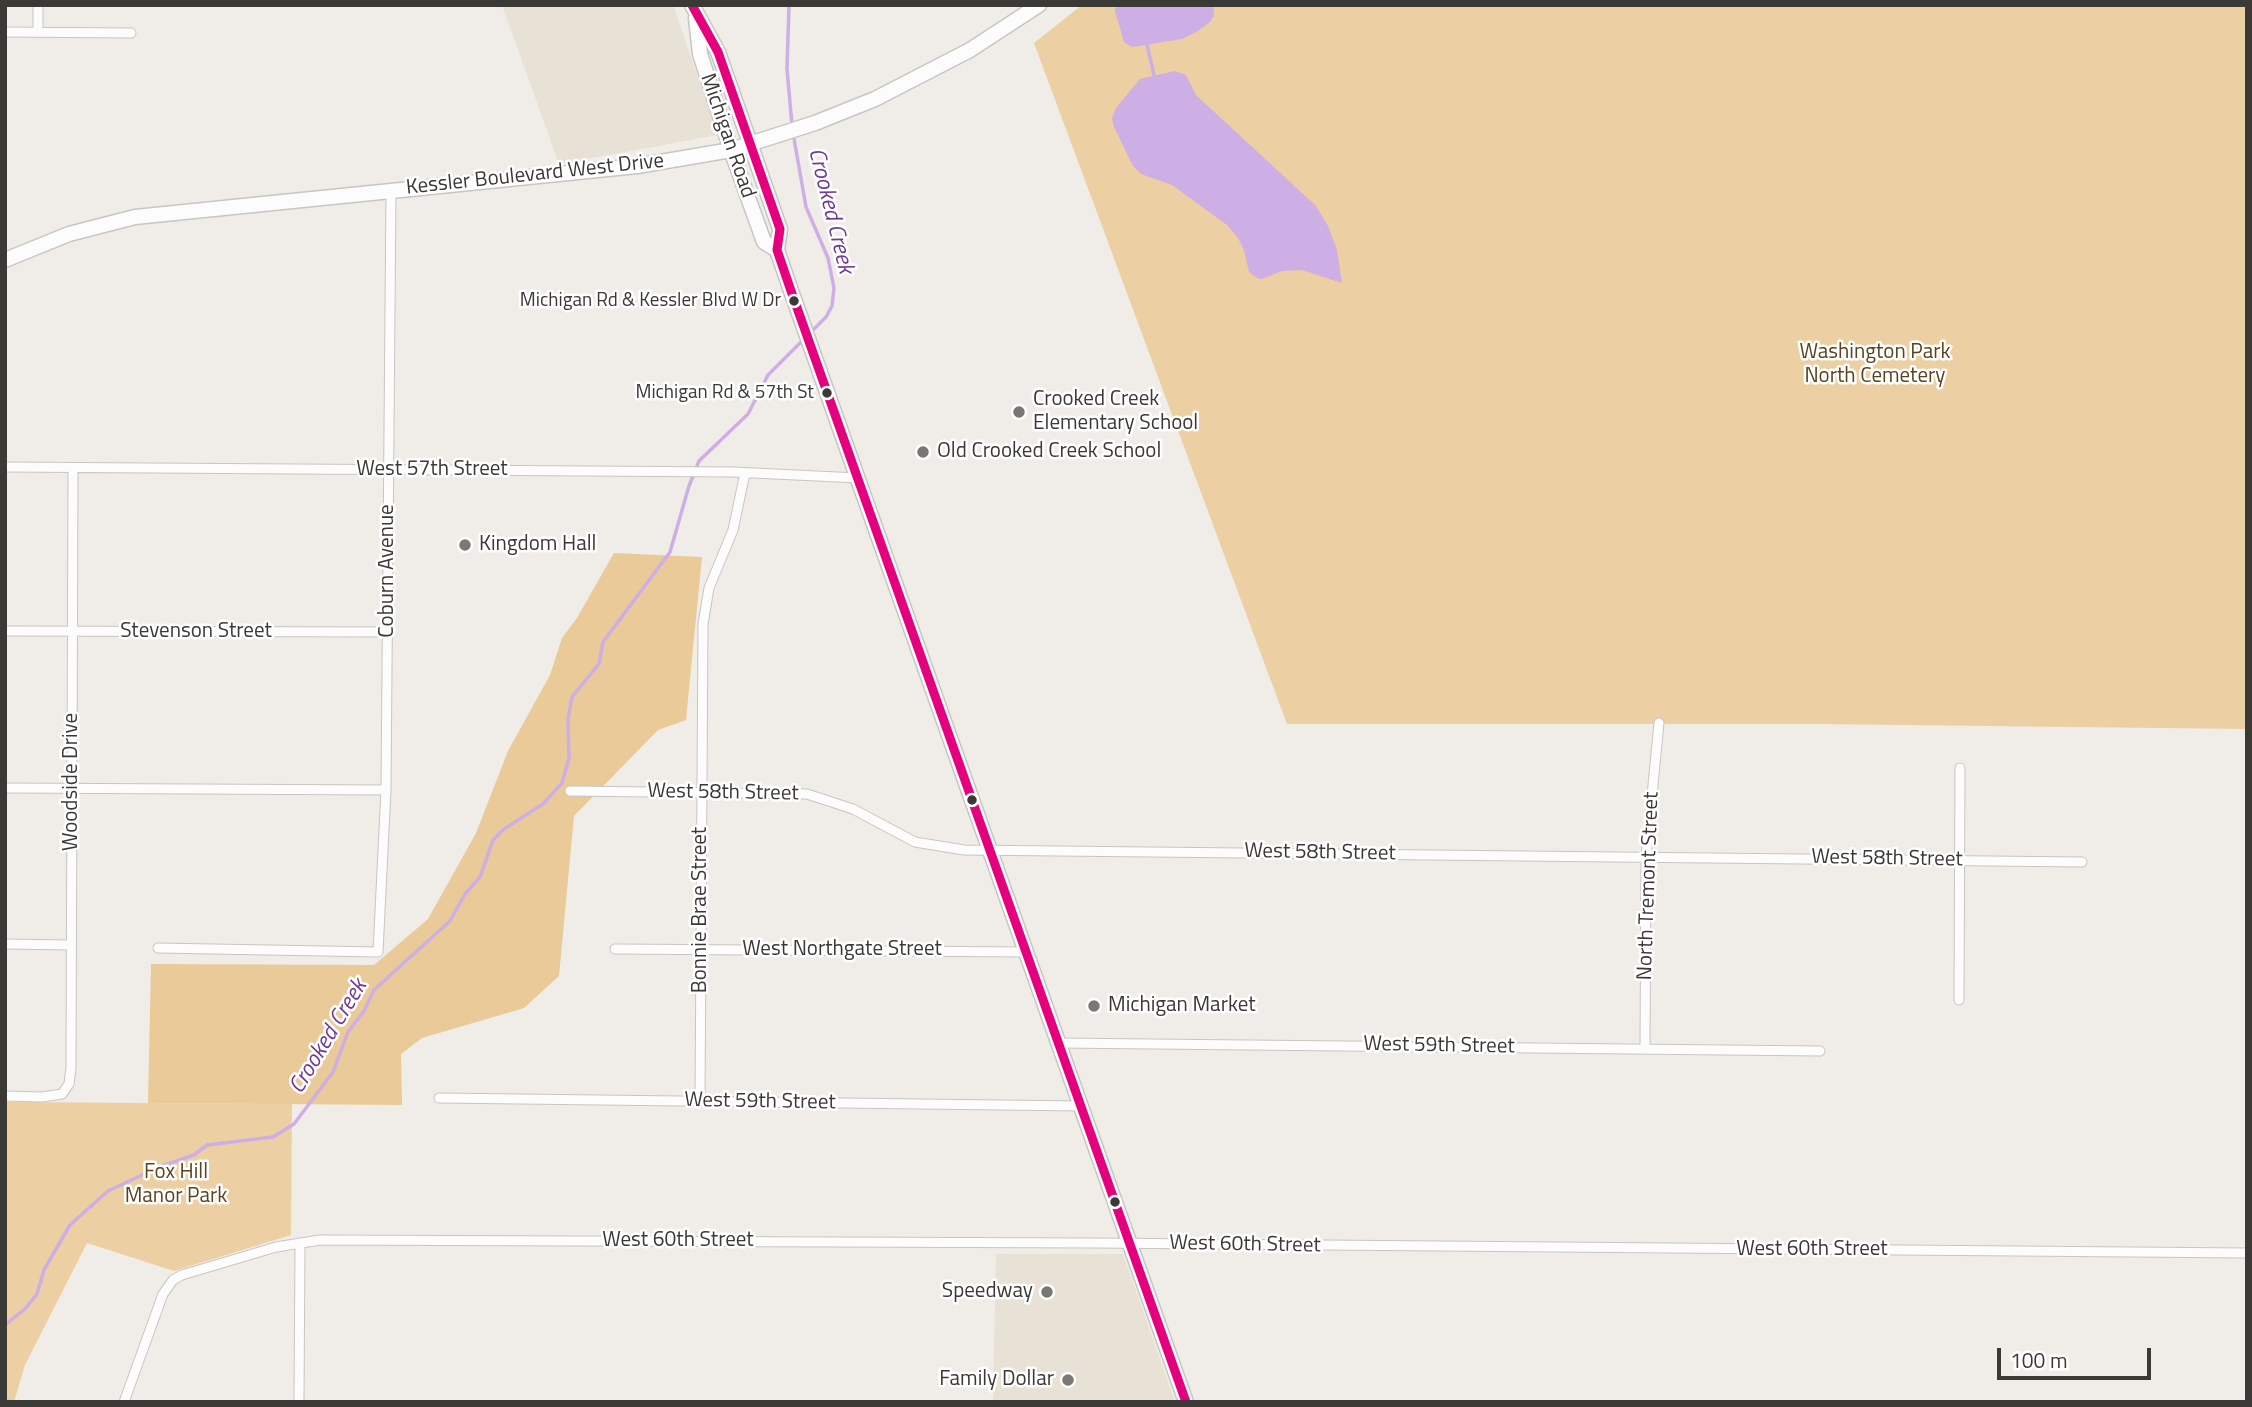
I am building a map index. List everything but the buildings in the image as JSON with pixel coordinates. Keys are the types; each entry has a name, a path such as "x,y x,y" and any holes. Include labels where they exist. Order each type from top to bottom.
{"main road":[{"name":"Kessler Boulevard West Drive","path":"5,260 69,234 135,217 624,167 731,150 815,123 926,75 998,33 1039,5"},
{"name":"Michigan Road","path":"694,9 718,52 780,229 777,250 796,306 1186,1402"},
{"name":"Michigan Road","path":"694,9 700,54 731,150 764,242 777,250"}],"street":[{"path":"37,32 38,5"},
{"path":"5,32 131,33"},
{"name":"Coburn Avenue","path":"158,948 378,952 386,790 391,190"},
{"name":"West 57th Street","path":"5,467 680,471 858,478"},
{"name":"Woodside Drive","path":"5,1096 43,1097 62,1094 69,1084 71,1068 74,468"},
{"name":"Bonnie Brae Street","path":"700,1101 705,608 710,584 733,530 745,473"},
{"name":"Stevenson Street","path":"5,631 387,632"},
{"name":"North Tremont Street","path":"1645,1048 1646,857 1658,723"},
{"path":"1959,1000 1960,768"},
{"path":"5,788 386,790"},
{"name":"West 58th Street","path":"570,791 797,793 817,796 853,809 915,842 950,849 2082,862"},
{"path":"5,944 71,945"},
{"name":"West Northgate Street","path":"615,949 1026,952"},
{"name":"West 59th Street","path":"1058,1043 1820,1051"},
{"name":"West 59th Street","path":"439,1098 1082,1105"},
{"name":"West 60th Street","path":"124,1402 162,1297 169,1286 182,1275 300,1242 346,1240 1131,1244 2247,1253"},
{"path":"299,1402 300,1242"}],"shaded area":[{"path":"502,5 673,5 718,135 559,164"},
{"path":"1116,5 1213,5 1214,16 1198,31 1182,39 1132,47 1124,42 1115,11"},
{"path":"1175,71 1186,75 1196,95 1316,206 1328,226 1337,250 1342,283 1302,270 1282,271 1262,279 1257,278 1249,272 1244,250 1227,225 1172,185 1141,174 1133,166 1114,127 1112,118 1116,108 1140,79"},
{"path":"614,553 702,557 686,720 658,730 574,816 559,976 524,1008 422,1038 401,1054 402,1105 148,1103 151,964 374,965 428,919 476,833 508,751 550,675 562,638 577,618"},
{"path":"996,1254 1123,1254 1175,1402 993,1402"}],"green space":[{"name":"Washington Park North Cemetery","path":"1082,5 2247,5 2247,729 1816,724 1287,724 1034,43"},
{"name":"Fox Hill Manor Park","path":"5,1102 292,1104 291,1235 174,1271 87,1243 25,1365 14,1402 5,1402"}],"waterway":[{"name":"Crooked Creek","path":"789,5 787,69 792,125"},
{"path":"1147,45 1154,75"},
{"name":"Crooked Creek","path":"793,133 806,207 828,258 834,288 832,306 826,317 811,332"},
{"name":"Crooked Creek","path":"5,1325 25,1309 37,1294 44,1270 70,1225 108,1191 159,1167 194,1155 207,1145 273,1137 294,1124 333,1072 348,1032 364,1011 374,990 450,921 465,894 480,877 493,840 504,829 543,804 562,783 569,758 568,719 572,697 599,664 603,642 670,552 699,461 748,414 768,375 803,340"}],"transit line":[{"path":"692,5 718,52 780,229 777,250 790,288 1186,1402"}],"place":[{"name":"Michigan Rd & Kessler Blvd W Dr","path":"794,301"},
{"name":"Michigan Rd & 57th St","path":"827,393"},
{"name":"Crooked Creek Elementary School","path":"1019,412"},
{"name":"Old Crooked Creek School","path":"923,452"},
{"name":"Kingdom Hall","path":"465,545"},
{"name":"Michigan Market","path":"1094,1006"},
{"name":"Speedway","path":"1047,1292"},
{"name":"Family Dollar","path":"1068,1380"}]}
